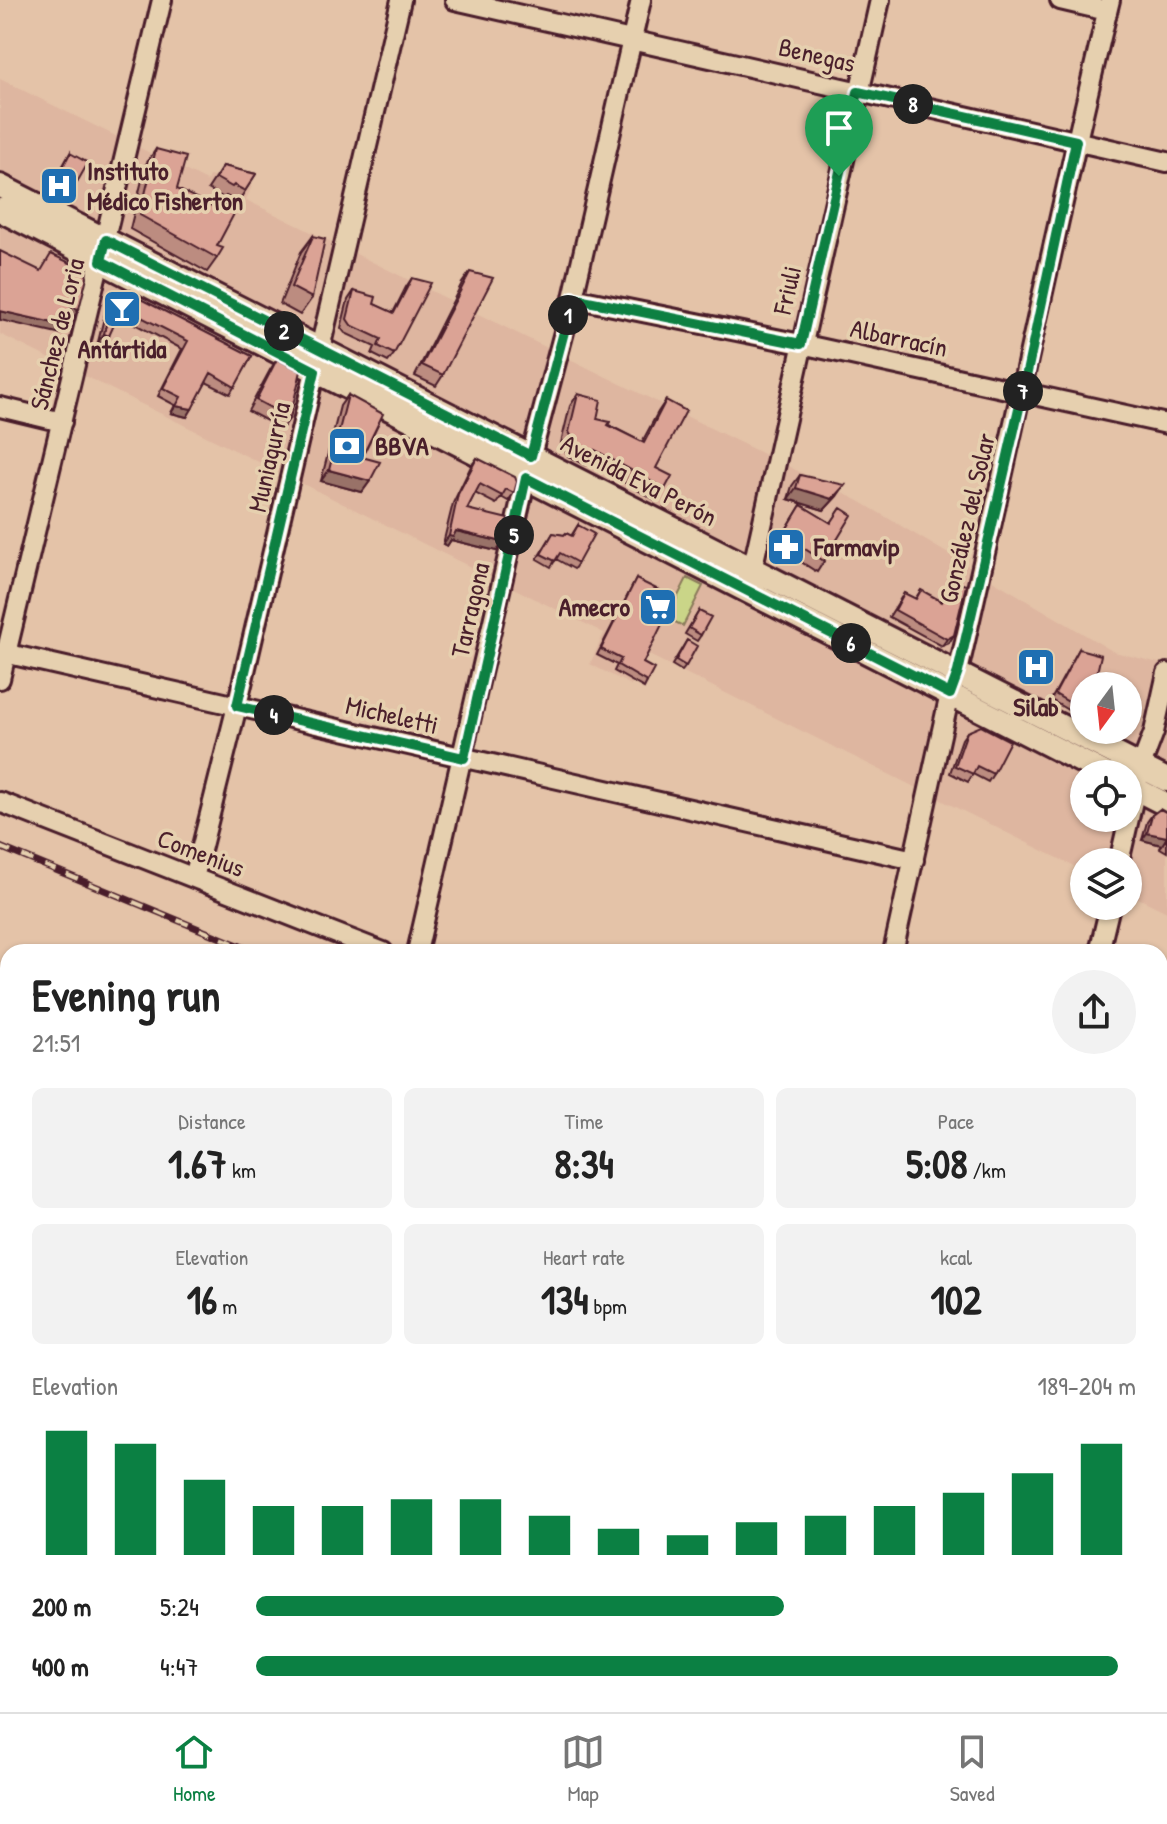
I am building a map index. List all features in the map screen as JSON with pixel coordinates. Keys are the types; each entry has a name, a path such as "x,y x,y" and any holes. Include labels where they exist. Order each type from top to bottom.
{"main road":[{"name":"Avenida Eva Perón","path":"0,186 103,250 318,360 529,467 751,568 1129,760"},
{"name":"Avenida Eva Perón","path":"0,210 103,250"},
{"name":"Avenida Eva Perón","path":"529,467 749,592 1079,760"},
{"name":"Avenida Eva Perón","path":"1142,767 1167,780"},
{"path":"1142,792 1167,805"}],"street":[{"name":"Sánchez de Loria","path":"0,679 3,653 62,422 162,0"},
{"name":"Muniagurría","path":"194,878 401,0"},
{"name":"Benegas","path":"455,0 1167,162"},
{"name":"Tarragona","path":"419,944 641,0"},
{"name":"Friuli","path":"749,592 751,568 880,0"},
{"path":"1060,0 1108,6"},
{"name":"González del Solar","path":"895,944 950,694 958,672 1023,391 1108,6"},
{"name":"Albarracín","path":"573,298 1023,391 1167,424"},
{"path":"0,407 62,422"},
{"name":"Micheletti","path":"3,653 914,860"},
{"path":"1142,763 1154,732 1167,673"},
{"name":"Comenius","path":"0,802 363,944"},
{"path":"1101,944 1107,920"}],"shaded area":[{"path":"0,79 207,181 209,176 252,186 246,200 859,501 1114,652 1167,665 1167,912 1142,900 1142,848 1070,848 1070,864 647,654 631,685 590,664 604,633 0,334"}],"green space":[{"path":"687,578 703,586 683,626 667,618"}],"building":[{"path":"156,149 186,157 177,189 216,208 218,203 235,212 217,246 223,248 217,258 140,215"},
{"path":"70,153 88,163 71,193 54,184"},
{"path":"223,166 256,174 245,191 216,178"},
{"path":"313,236 325,239 312,298 291,287"},
{"path":"0,251 41,271 51,254 85,270 87,277 79,309 71,307 67,326 0,311"},
{"path":"470,272 493,278 443,375 422,365"},
{"path":"412,278 431,283 394,354 378,346 381,339 351,325 347,319 354,291 376,297 374,304 394,313"},
{"path":"123,290 252,356 235,387 211,373 192,409 176,406 181,397 163,388 188,341 122,307 109,336 104,334 113,294"},
{"path":"277,359 301,371 290,418 256,400"},
{"path":"578,394 601,400 597,419 610,422 608,425 644,443 666,400 686,411 656,468 672,476 665,489 595,450 594,453 576,444 569,432"},
{"name":"BBVA","path":"348,395 383,414 362,457 380,462 370,481 329,470"},
{"path":"477,458 515,477 517,482 514,493 506,489 502,496 480,484 467,509 508,519 503,542 456,531 453,537 449,536 458,494"},
{"path":"800,475 845,485 832,499 796,488"},
{"path":"801,505 831,523 841,508 852,515 824,561 783,535"},
{"path":"578,525 594,534 578,563 560,553 555,561 541,554 553,533 572,536"},
{"path":"636,579 675,598 643,663 654,669 647,682 618,665 621,659 601,649"},
{"path":"954,582 966,585 954,635 947,639 895,610 904,593 916,599 921,590 942,602"},
{"path":"699,611 711,617 701,635 689,628"},
{"path":"687,640 697,646 686,666 676,660"},
{"path":"1079,649 1101,655 1097,672 1070,672 1070,703 1055,694"},
{"path":"981,726 1010,741 993,774 977,766 973,774 955,766 967,732"},
{"path":"1160,809 1167,813 1167,837 1147,833 1152,815"}],"railway":[{"path":"0,847 236,944"}],"place":[{"name":"Instituto Médico Fisherton","path":"59,186"},
{"name":"Antártida","path":"122,309"},
{"name":"BBVA","path":"347,446"},
{"name":"Farmavip","path":"786,547"},
{"name":"Amecro","path":"658,607"},
{"name":"Silab","path":"1036,667"}],"route":[{"path":"858,92 1076,141 1023,391 958,672 950,694 526,478 464,758 237,706 315,371 101,261 106,240 531,456 573,298 801,344 839,176 858,92"}]}
